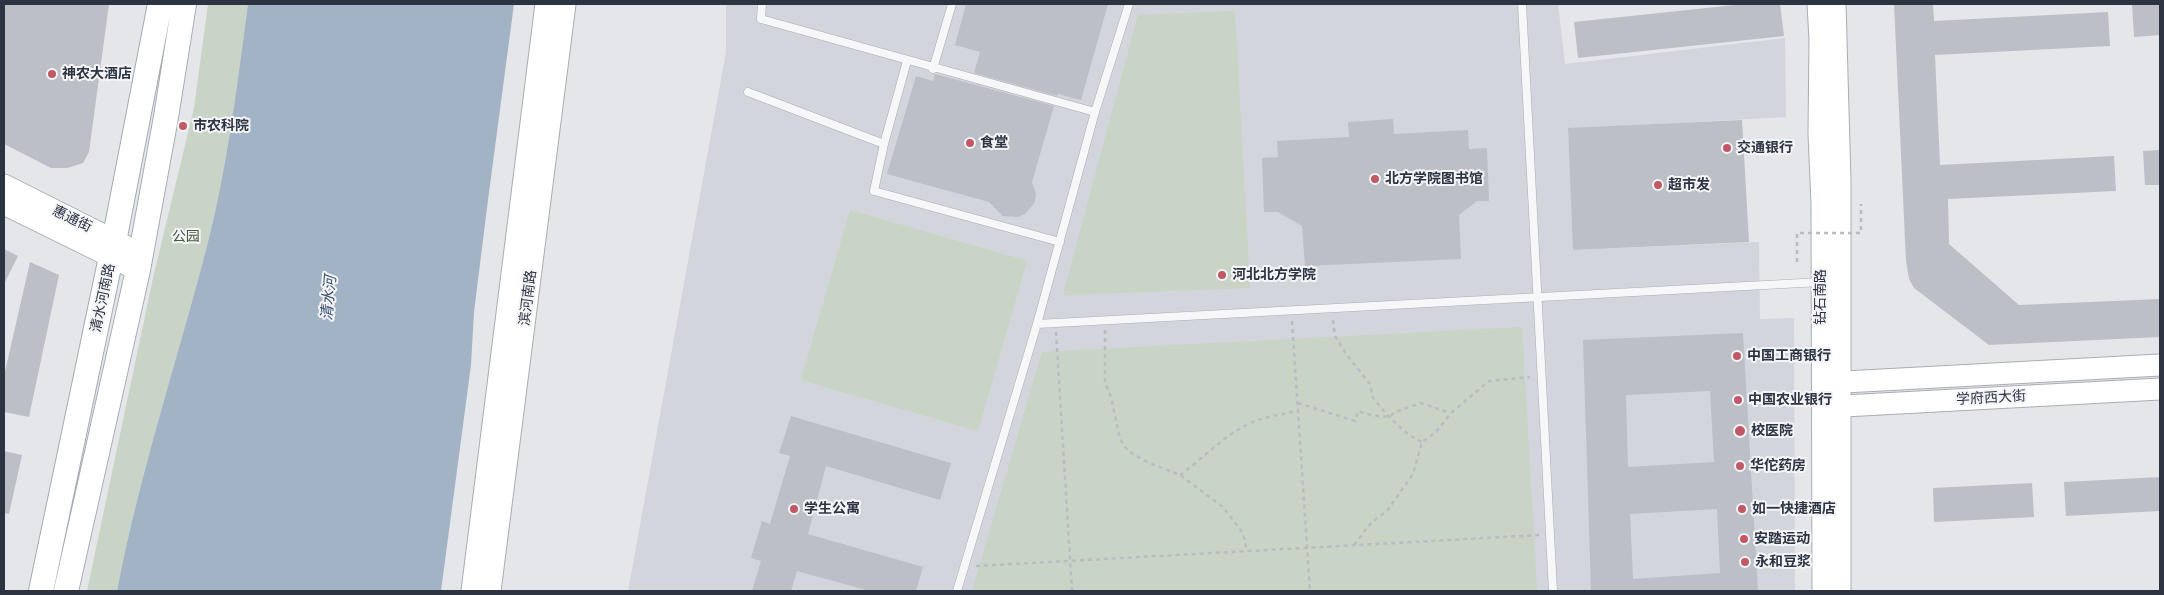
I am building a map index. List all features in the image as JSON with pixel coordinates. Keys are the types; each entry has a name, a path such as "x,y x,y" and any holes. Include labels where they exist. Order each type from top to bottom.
{"main road":[{"name":"清水河南路","path":"41,591 113,249 160,4"},
{"name":"清水河南路","path":"66,591 140,262 184,4"},
{"name":"滨河南路","path":"472,591 546,4"},
{"name":"滨河南路","path":"490,591 565,4"},
{"name":"钻石南路","path":"1818,4 1820,40 1819,134 1822,203 1821,282 1831,382"},
{"name":"钻石南路","path":"1823,591 1840,181 1835,4"},
{"name":"惠通街","path":"4,185 113,249"},
{"name":"惠通街","path":"4,204 140,262"},
{"name":"学府西大街","path":"1831,382 2160,365"},
{"name":"学府西大街","path":"1831,407 2160,389"},
{"name":"钻石南路","path":"1831,407 1840,591"}],"lane":[{"path":"762,4 761,19 933,69 1095,112"},
{"path":"933,69 952,4"},
{"path":"958,591 1037,324 1095,112 1129,4"},
{"path":"1522,4 1553,591"},
{"path":"907,61 884,144 874,191 1060,242"},
{"path":"748,92 884,144"},
{"path":"1037,324 1821,282"}],"path":[{"path":"1797,262 1797,234 1861,233 1861,204"},
{"path":"1331,308 1335,336 1346,354 1370,384 1373,398 1389,417 1409,435 1422,442"},
{"path":"1292,311 1310,591"},
{"path":"1105,321 1105,383 1111,398 1120,439 1128,451 1149,463 1180,475 1223,507 1243,533 1247,551"},
{"path":"1056,324 1072,591"},
{"path":"1354,545 1371,523 1387,511 1413,474 1422,442 1436,432 1451,413 1489,381 1542,376"},
{"path":"1298,403 1355,421 1358,411 1389,417 1395,412 1421,404 1451,413"},
{"path":"1180,475 1202,460 1226,438 1251,423 1275,415 1298,411"},
{"path":"965,567 1550,534"}],"shaded area":[{"name":"河北北方学院","path":"726,4 1558,4 1565,64 1785,38 1786,117 1568,129 1574,250 1759,242 1760,319 1794,318 1795,591 628,591 726,52"}],"green space":[{"name":"公园","path":"208,4 248,4 231,128 220,189 206,250 136,505 117,591 87,591 153,278 194,108"},
{"path":"1235,11 1250,288 1063,295 1138,15"},
{"path":"850,210 1027,261 978,431 801,380"},
{"path":"1522,327 1537,591 972,591 1042,352"}],"water":[{"name":"清水河","path":"248,4 514,4 474,312 471,365 441,591 117,591 136,505 206,250 220,189 231,128"}],"building":[{"name":"神农大酒店","path":"4,4 109,4 89,152 83,163 67,168 51,168 4,144"},
{"path":"966,4 1108,4 1081,100 1058,94 1057,96 974,73 980,52 955,45"},
{"path":"1744,4 1780,4 1784,36 1578,58 1574,22"},
{"path":"1894,4 1933,4 1934,21 2108,12 2110,46 1935,55 1940,165 2114,156 2116,191 1948,199 1949,244 2019,305 2160,299 2160,337 1989,345 1914,288 1909,279 1906,261"},
{"path":"2132,4 2160,4 2160,35 2134,37"},
{"name":"食堂","path":"935,74 1054,106 1032,182 1036,194 1035,202 1025,214 1018,217 1003,216 989,202 887,174 916,76 933,81"},
{"path":"1393,119 1394,134 1468,130 1469,149 1487,148 1489,201 1477,201 1459,215 1461,259 1305,266 1302,226 1278,212 1264,212 1262,158 1278,157 1277,141 1349,137 1348,122"},
{"name":"超市发","path":"1742,120 1749,242 1573,250 1568,128"},
{"path":"2160,150 2160,185 2145,185 2143,151"},
{"path":"4,249 18,256 4,284"},
{"path":"30,262 59,275 29,417 4,412 4,376"},
{"path":"1743,333 1758,591 1591,591 1583,340","holes":["1710,391 1714,462 1628,467 1626,395","1717,509 1720,573 1633,579 1630,514"]},
{"name":"学生公寓","path":"791,416 951,463 940,500 826,466 808,534 923,567 916,591 870,591 797,571 791,591 752,591 761,561 751,558 762,521 770,524 790,456 779,453"},
{"path":"4,451 22,455 9,514 4,513"},
{"path":"2160,477 2160,511 2066,516 2064,482"},
{"path":"2032,483 2034,517 1934,522 1933,488"}],"place":[{"name":"神农大酒店","path":"52,74"},
{"name":"市农科院","path":"183,126"},
{"name":"食堂","path":"970,143"},
{"name":"交通银行","path":"1727,148"},
{"name":"北方学院图书馆","path":"1375,179"},
{"name":"超市发","path":"1658,185"},
{"name":"河北北方学院","path":"1222,275"},
{"name":"中国工商银行","path":"1737,356"},
{"name":"中国农业银行","path":"1738,400"},
{"name":"校医院","path":"1740,431"},
{"name":"华佗药房","path":"1740,466"},
{"name":"学生公寓","path":"794,509"},
{"name":"如一快捷酒店","path":"1742,509"},
{"name":"安踏运动","path":"1744,539"},
{"name":"永和豆浆","path":"1745,562"}]}
